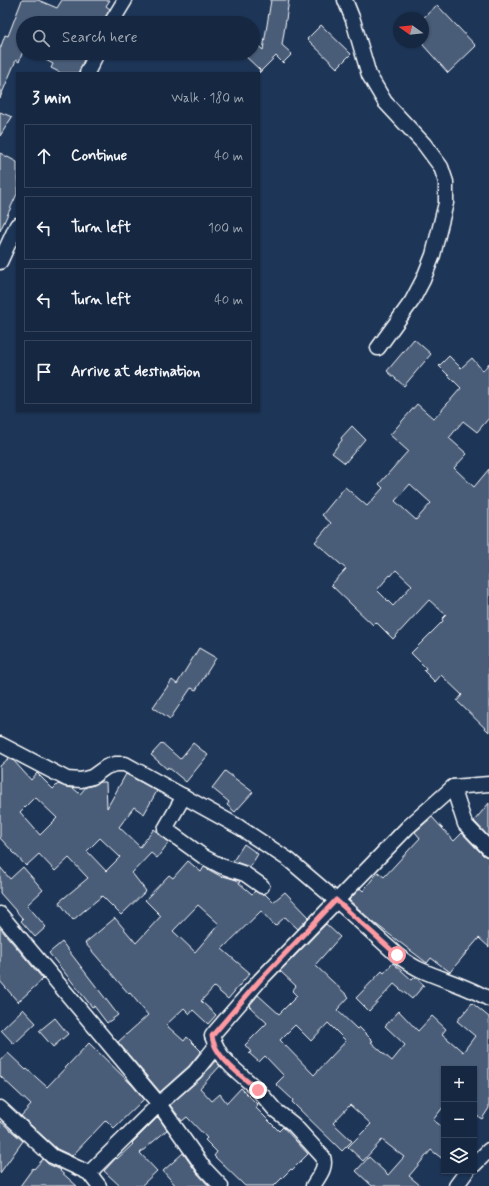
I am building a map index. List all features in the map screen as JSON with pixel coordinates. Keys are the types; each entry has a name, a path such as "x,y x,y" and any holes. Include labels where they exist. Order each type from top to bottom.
{"street":[{"path":"115,16 125,0"},
{"path":"345,0 353,20 369,75 385,102 424,144 441,167 446,182 446,203 433,255 423,280 412,301 378,348"},
{"path":"88,72 94,60"},
{"path":"0,262 16,227"},
{"path":"0,744 67,779 81,780 92,776 106,767 115,764 125,764 239,827 289,860 408,963 489,999"},
{"path":"313,1186 324,1168 325,1161 323,1157 293,1124 275,1110 258,1090 221,1056 212,1036 260,980 408,827 453,787 489,784"},
{"path":"453,787 464,824 489,849"},
{"path":"184,796 165,829 204,857 221,866 245,874 262,886"},
{"path":"0,914 159,1104 204,1168 221,1186"},
{"path":"89,1173 159,1104 195,1072 216,1046"},
{"path":"0,1108 52,1156 89,1173 99,1186"},
{"path":"477,1161 489,1150"},
{"path":"456,1186 465,1174"}],"building":[{"path":"22,0 38,0 57,8 62,0 110,0 106,6 110,9 106,16 16,16 16,60 0,98 0,49 5,35 8,36"},
{"path":"271,0 289,0 282,45 292,54 283,63 276,56 259,72 260,70 249,60 260,60 260,47 263,50"},
{"path":"437,5 476,46 448,73 426,48 429,48 429,12"},
{"path":"321,25 351,54 337,68 307,39"},
{"path":"46,60 84,60 79,72 59,72 51,68 53,64"},
{"path":"0,112 12,117 0,136"},
{"path":"0,153 16,161 16,196 0,231"},
{"path":"414,339 431,354 404,386 387,371"},
{"path":"449,356 461,368 472,358 483,371 489,363 489,418 477,432 463,421 449,438 467,454 454,468 474,487 489,469 489,732 457,701 462,695 441,675 435,682 424,671 426,668 411,653 443,621 442,619 446,615 429,600 393,639 376,622 373,625 331,585 346,569 315,542 331,523 322,515 345,487 367,506 383,488 379,484 408,451 390,435 417,404 434,419 461,388 439,366","holes":["410,484 431,503 416,520 395,501","396,570 412,585 393,606 377,590"]},
{"path":"352,426 365,439 345,463 332,453 342,440 341,438"},
{"path":"199,648 216,658 196,690 191,688 170,719 153,707 172,680 177,684"},
{"path":"162,743 180,759 193,743 208,755 186,782 168,767 167,769 151,755"},
{"path":"9,758 13,760 31,780 37,773 53,789 58,784 73,788 80,794 86,787 100,782 106,782 107,808 126,774 157,791 144,814 134,807 119,827 140,847 154,829 169,842 157,858 151,853 132,873 146,891 121,915 102,896 73,920 59,902 88,878 69,858 55,871 39,854 26,866 0,838 0,766","holes":["35,797 57,818 40,835 20,812","100,838 120,857 106,871 87,851"]},
{"path":"225,771 253,792 235,812 227,805 229,802 212,788"},
{"path":"489,803 489,837 474,821"},
{"path":"432,817 454,841 462,833 483,855 489,857 489,947 479,938 450,972 431,958 427,963 373,922 349,900 360,888 363,891 378,872 384,877 420,838 415,832"},
{"path":"244,844 258,854 250,867 233,861"},
{"path":"188,861 201,872 204,867 222,877 240,881 239,883 252,894 255,891 265,894 273,902 285,892 309,917 298,929 285,917 275,926 261,911 222,949 250,973 228,999 214,987 201,1001 216,1015 208,1024 193,1010 190,1014 184,1008 166,1025 184,1041 187,1037 201,1051 189,1066 160,1092 118,1042 148,1015 85,943 115,918 136,943 161,916 145,900 169,875 173,878","holes":["198,905 219,924 195,952 173,931"]},
{"path":"0,867 10,879 23,867 43,890 27,905 46,927 35,937 21,921 23,919 0,893"},
{"path":"326,924 340,937 315,965 349,997 337,1010 357,1029 359,1027 373,1041 371,1042 392,1061 405,1045 385,1026 399,1011 418,1031 432,1016 446,1029 442,1034 463,1052 475,1036 457,1021 472,1003 489,1017 489,1108 482,1119 477,1116 477,1066 441,1066 441,1110 433,1120 441,1126 441,1158 431,1150 409,1176 421,1186 372,1186 356,1171 369,1157 388,1175 404,1157 382,1140 363,1161 348,1147 371,1124 350,1105 333,1123 352,1141 342,1151 292,1102 293,1100 276,1084 284,1076 265,1056 259,1062 249,1053 251,1052 245,1045 267,1023 249,1006 258,995 279,1014 297,996 292,991 296,986 280,971","holes":["328,1023 346,1041 314,1075 280,1040 295,1025 311,1041"]},
{"path":"0,928 43,979 18,1002 0,981"},
{"path":"62,942 118,1015 107,1023 94,1006 92,1007 49,953"},
{"path":"393,963 412,980 415,977 424,985 412,999 394,984 369,1011 356,998 382,971 384,973"},
{"path":"23,1009 36,1023 14,1044 1,1030"},
{"path":"55,1018 68,1034 53,1047 39,1031"},
{"path":"89,1043 132,1085 144,1099 114,1128 106,1120 72,1156 57,1149 21,1116 31,1105 0,1076 0,1062 8,1053 47,1087"},
{"path":"215,1061 220,1066 200,1088 212,1101 220,1094 227,1103 241,1088 258,1105 255,1107 279,1131 283,1127 308,1154 274,1186 245,1186 214,1156 217,1152 205,1140 207,1138 187,1117 182,1121 170,1105 201,1078"},
{"path":"158,1117 167,1130 140,1153 157,1171 141,1186 120,1186 104,1171 116,1158 117,1159 133,1144 132,1143"},
{"path":"0,1121 23,1141 0,1173"},
{"path":"183,1153 197,1173 209,1186 176,1186 163,1171"},
{"path":"43,1159 48,1164 61,1170 60,1171 77,1186 20,1186 33,1168 34,1169"}],"route":[{"path":"258,1090 221,1056 212,1036 260,980 336,900 397,955"}]}
